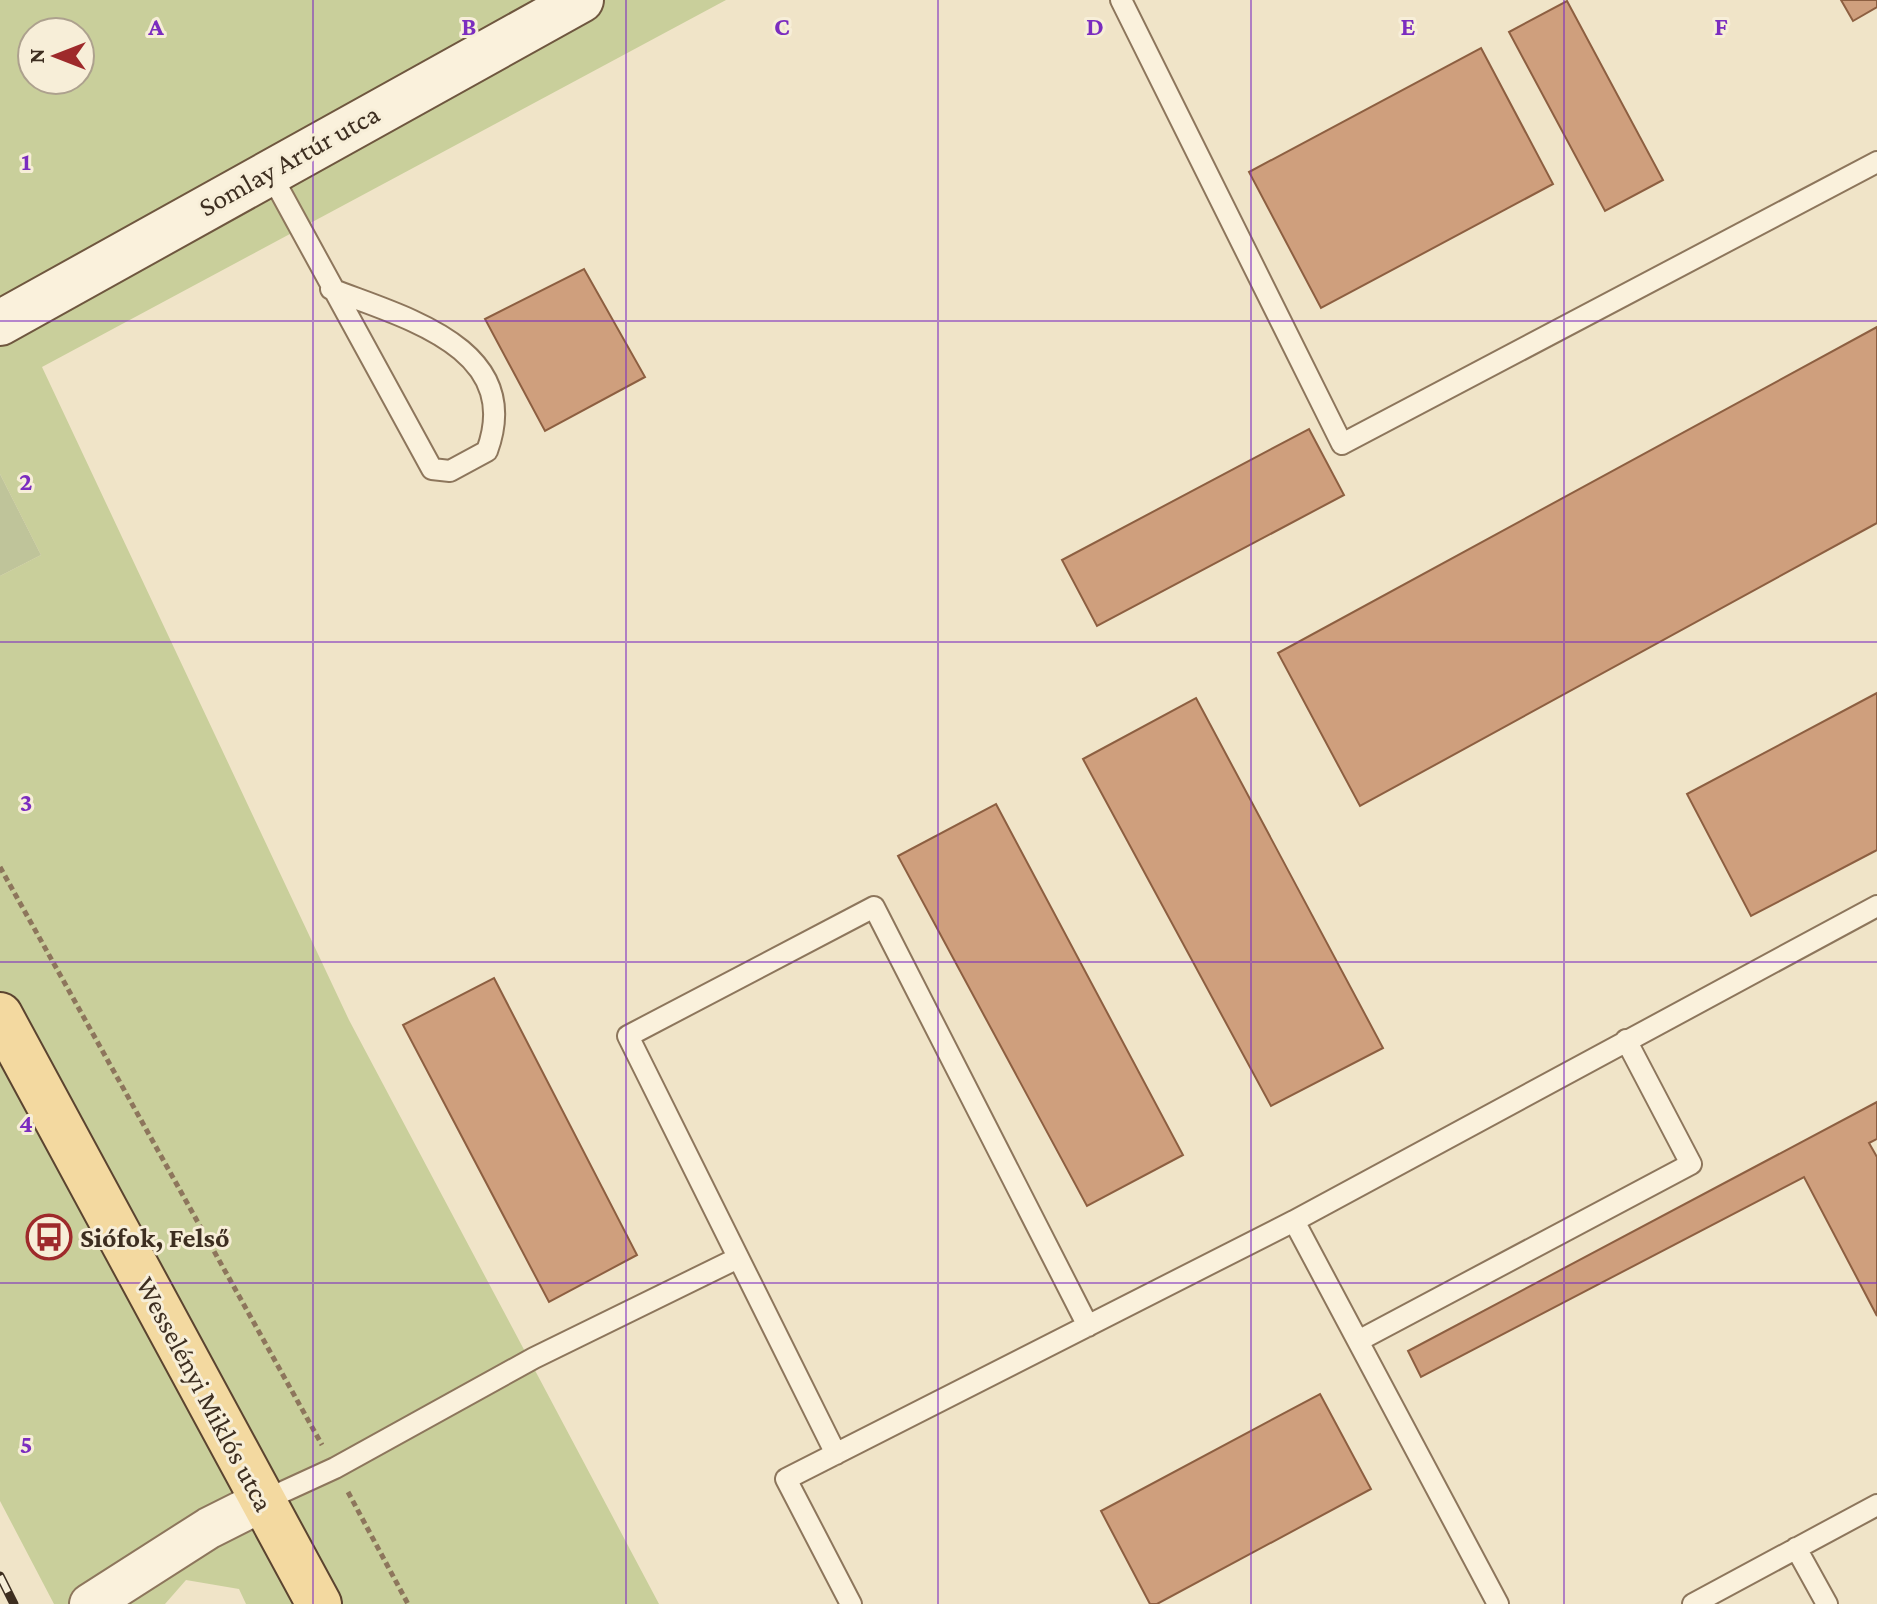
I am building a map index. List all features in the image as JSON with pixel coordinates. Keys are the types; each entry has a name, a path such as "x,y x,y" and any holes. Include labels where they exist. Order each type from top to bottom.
{"main road":[{"name":"Somlay Artúr utca","path":"0,323 581,0"},
{"name":"Wesselényi Miklós utca","path":"0,1015 319,1604"}],"street":[{"path":"90,1604 209,1528 263,1501"}],"lane":[{"path":"1121,0 1342,444 1877,162"},
{"path":"269,171 331,289 432,469 450,471 487,451 492,435 493,407 483,371 444,334 331,289"},
{"path":"851,1604 786,1479 1294,1221 1877,906"},
{"path":"836,1454 628,1036 874,907 1088,1326"},
{"path":"1358,1341 1691,1164 1626,1040"},
{"path":"1294,1221 1498,1604"},
{"path":"263,1501 335,1468 534,1358 738,1258"},
{"path":"1693,1604 1877,1505"},
{"path":"1796,1548 1827,1604"}],"path":[{"path":"0,867 408,1604"}],"green space":[{"path":"0,0 726,0 42,367 349,1020 659,1604 246,1604 239,1589 186,1580 165,1604 54,1604 0,1501 0,576 41,555 0,474"},
{"path":"0,474 41,555 0,576"}],"building":[{"path":"1841,0 1877,0 1877,7 1853,21"},
{"path":"1567,1 1663,180 1605,211 1509,32"},
{"path":"1481,48 1553,184 1321,308 1249,172"},
{"path":"584,269 645,377 545,431 485,319"},
{"path":"1877,327 1877,523 1360,806 1278,653"},
{"path":"1309,429 1344,495 1097,626 1062,560"},
{"path":"1877,693 1877,850 1751,916 1687,794"},
{"path":"1196,698 1383,1048 1271,1106 1083,759"},
{"path":"996,804 1183,1155 1087,1206 898,856"},
{"path":"494,978 637,1255 549,1302 403,1025"},
{"path":"1877,1102 1877,1139 1869,1143 1877,1157 1877,1316 1804,1177 1421,1377 1408,1351"},
{"path":"1320,1394 1371,1489 1157,1604 1150,1604 1101,1511"}],"railway":[{"path":"0,1576 14,1604"}],"place":[{"name":"Siófok, Felső","path":"49,1237"}]}
